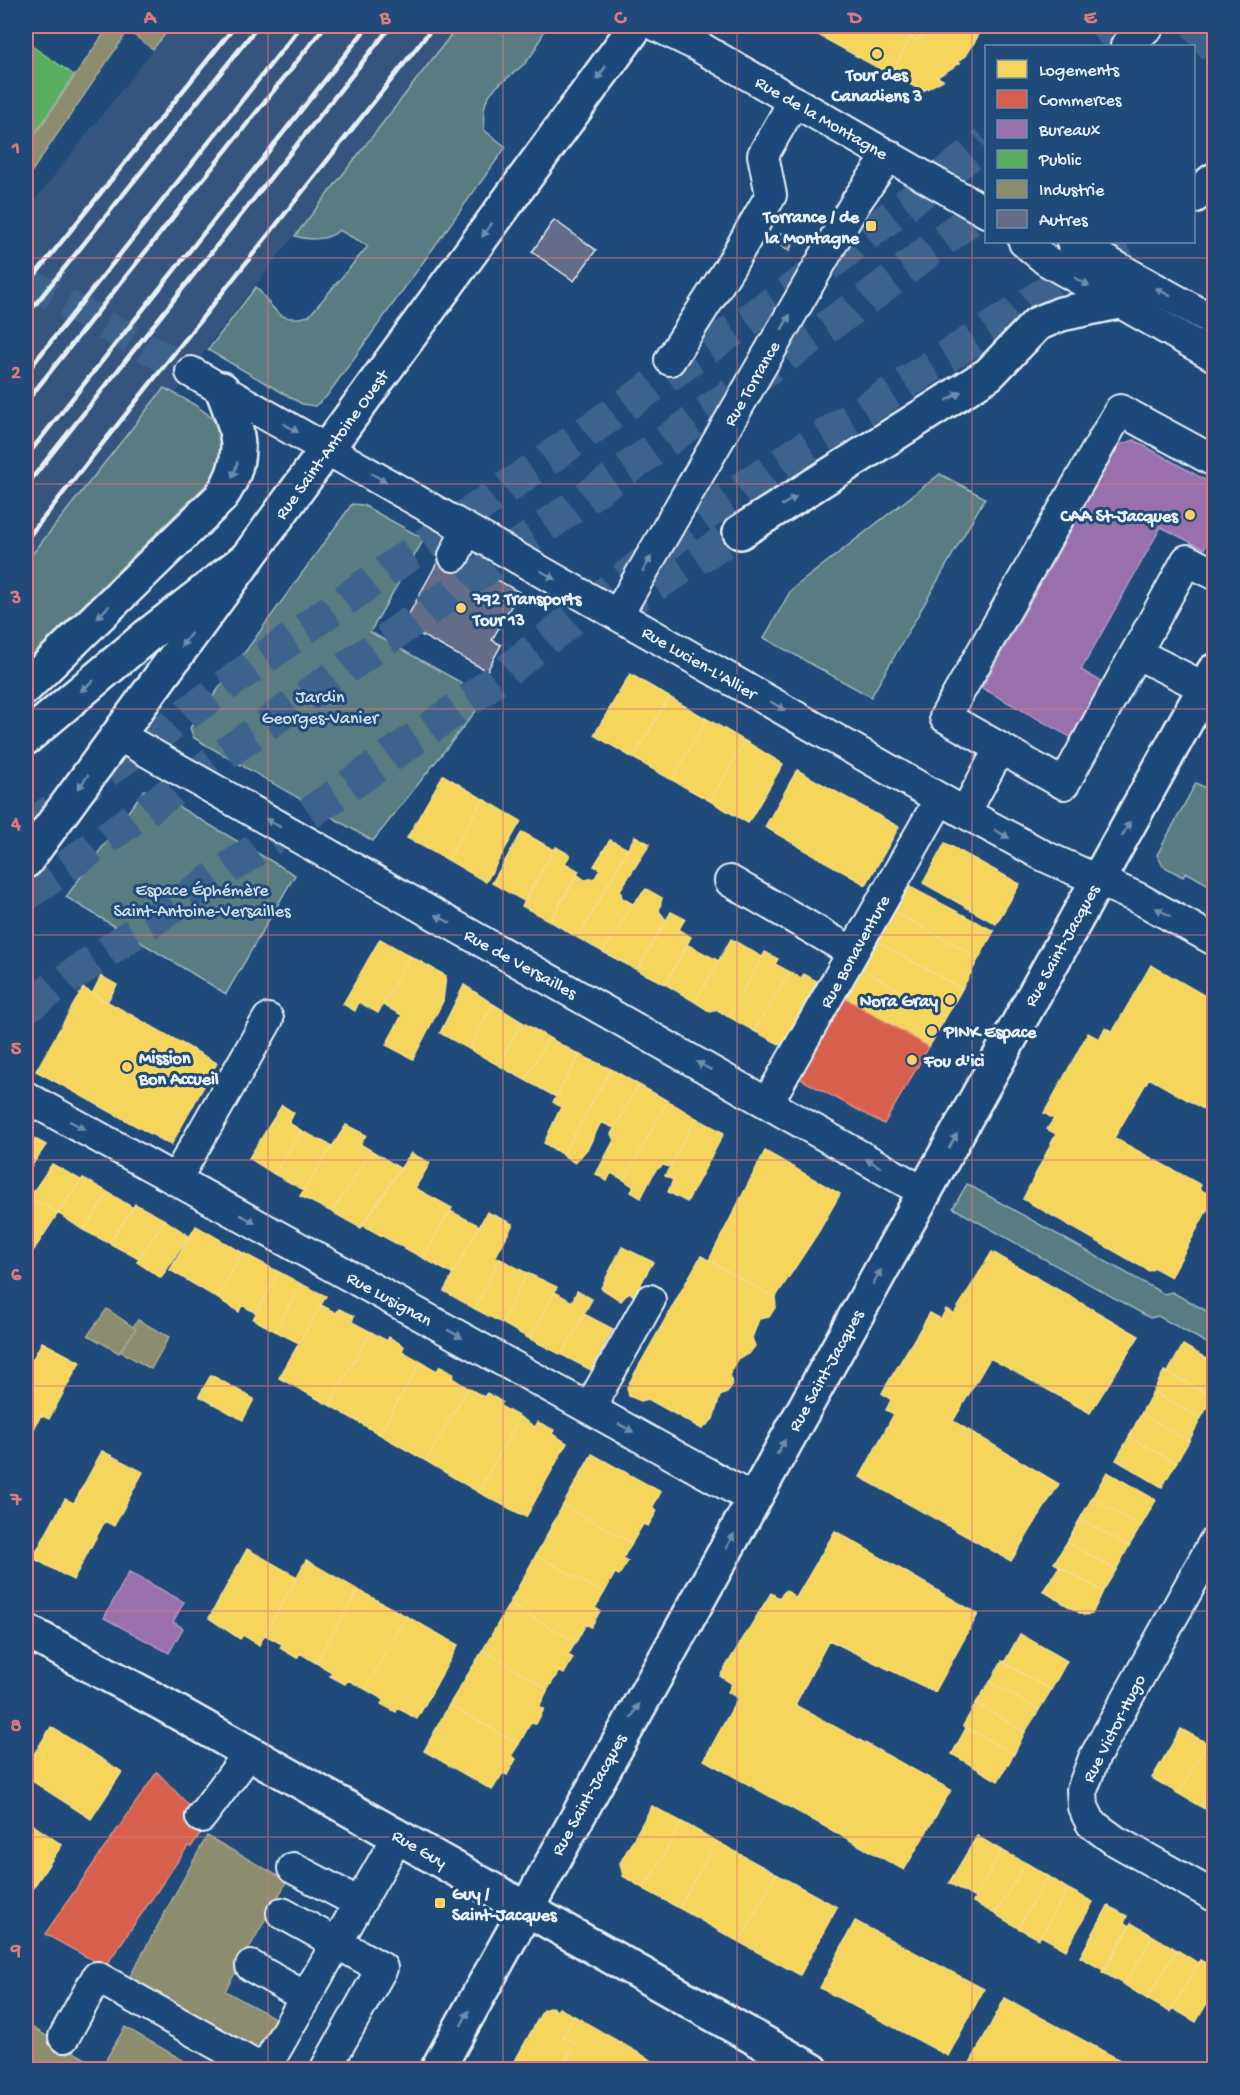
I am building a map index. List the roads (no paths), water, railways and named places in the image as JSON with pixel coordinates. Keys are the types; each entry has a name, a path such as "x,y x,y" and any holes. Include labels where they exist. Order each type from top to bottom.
{"main road":[{"name":"Rue Saint-Antoine Ouest","path":"26,861 636,26"},
{"path":"1195,195 1215,180"},
{"path":"740,532 989,374 1037,324 1076,310 1118,302"},
{"path":"26,687 220,498 228,486 237,464 239,445 236,426 222,389"},
{"path":"26,738 148,636 246,559"},
{"name":"Rue Saint-Jacques","path":"437,2070 753,1498 1210,680"},
{"name":"Rue Guy","path":"26,1631 250,1752 812,2070"}],"street":[{"name":"Rue de la Montagne","path":"657,26 889,155 983,201"},
{"path":"1127,45 1149,26"},
{"path":"670,360 729,268 771,195 762,155 794,101"},
{"name":"Rue Torrance","path":"618,614 856,202 889,155"},
{"path":"1025,243 1047,261 1215,356"},
{"path":"1074,243 1215,321"},
{"name":"Rue Lucien-L'Allier","path":"191,372 953,806 1044,856 1140,899 1215,940"},
{"path":"1215,461 1120,410 945,717 1064,784 1187,560 1215,574"},
{"path":"453,556 467,529"},
{"path":"1136,653 1210,680"},
{"name":"Rue de Versailles","path":"118,735 924,1192"},
{"name":"Rue Bonaventure","path":"768,1102 953,806 1000,748"},
{"path":"730,881 843,946"},
{"path":"176,1179 268,1019"},
{"name":"Rue Lusignan","path":"26,1097 753,1498"},
{"path":"594,1411 598,1391 650,1300"},
{"name":"Rue Victor-Hugo","path":"1215,1542 1094,1758 1084,1781 1081,1798 1085,1814 1101,1831 1215,1896"},
{"path":"201,1817 250,1752"},
{"path":"64,2037 98,1977 263,2070 398,1836"},
{"path":"293,1868 359,1903"},
{"path":"282,1913 382,1968 325,2070"},
{"path":"251,1966 305,1997"}],"tunnel":[{"path":"1103,45 1127,26"},
{"path":"1193,45 1214,29"},
{"path":"26,829 363,587 836,259 985,143"},
{"path":"26,895 876,292 985,208"},
{"path":"26,1007 343,790 476,695 721,502 1123,243"},
{"path":"26,282 191,372"},
{"path":"613,611 740,532"}],"railway":[{"path":"26,286 235,26"},
{"path":"26,316 258,26"},
{"path":"26,373 301,26"},
{"path":"26,402 325,26"},
{"path":"26,457 368,26"},
{"path":"26,486 391,26"},
{"path":"26,540 434,26"}],"place":[{"name":"Tour des Canadiens 3","path":"877,54"},
{"name":"Torrance / de la Montagne","path":"871,226"},
{"name":"CAA St-Jacques","path":"1190,515"},
{"name":"792 Transports Tour 13","path":"461,608"},
{"name":"Nora Gray","path":"950,1000"},
{"name":"PINK Espace","path":"932,1031"},
{"name":"Fou d'ici","path":"912,1060"},
{"name":"Mission Bon Accueil","path":"127,1067"},
{"name":"Guy / Saint-Jacques","path":"440,1903"}],"park label":[{"name":"Jardin Georges-Vanier","path":"320,706"},
{"name":"Espace Éphémère Saint-Antoine-Versailles","path":"202,899"}]}
